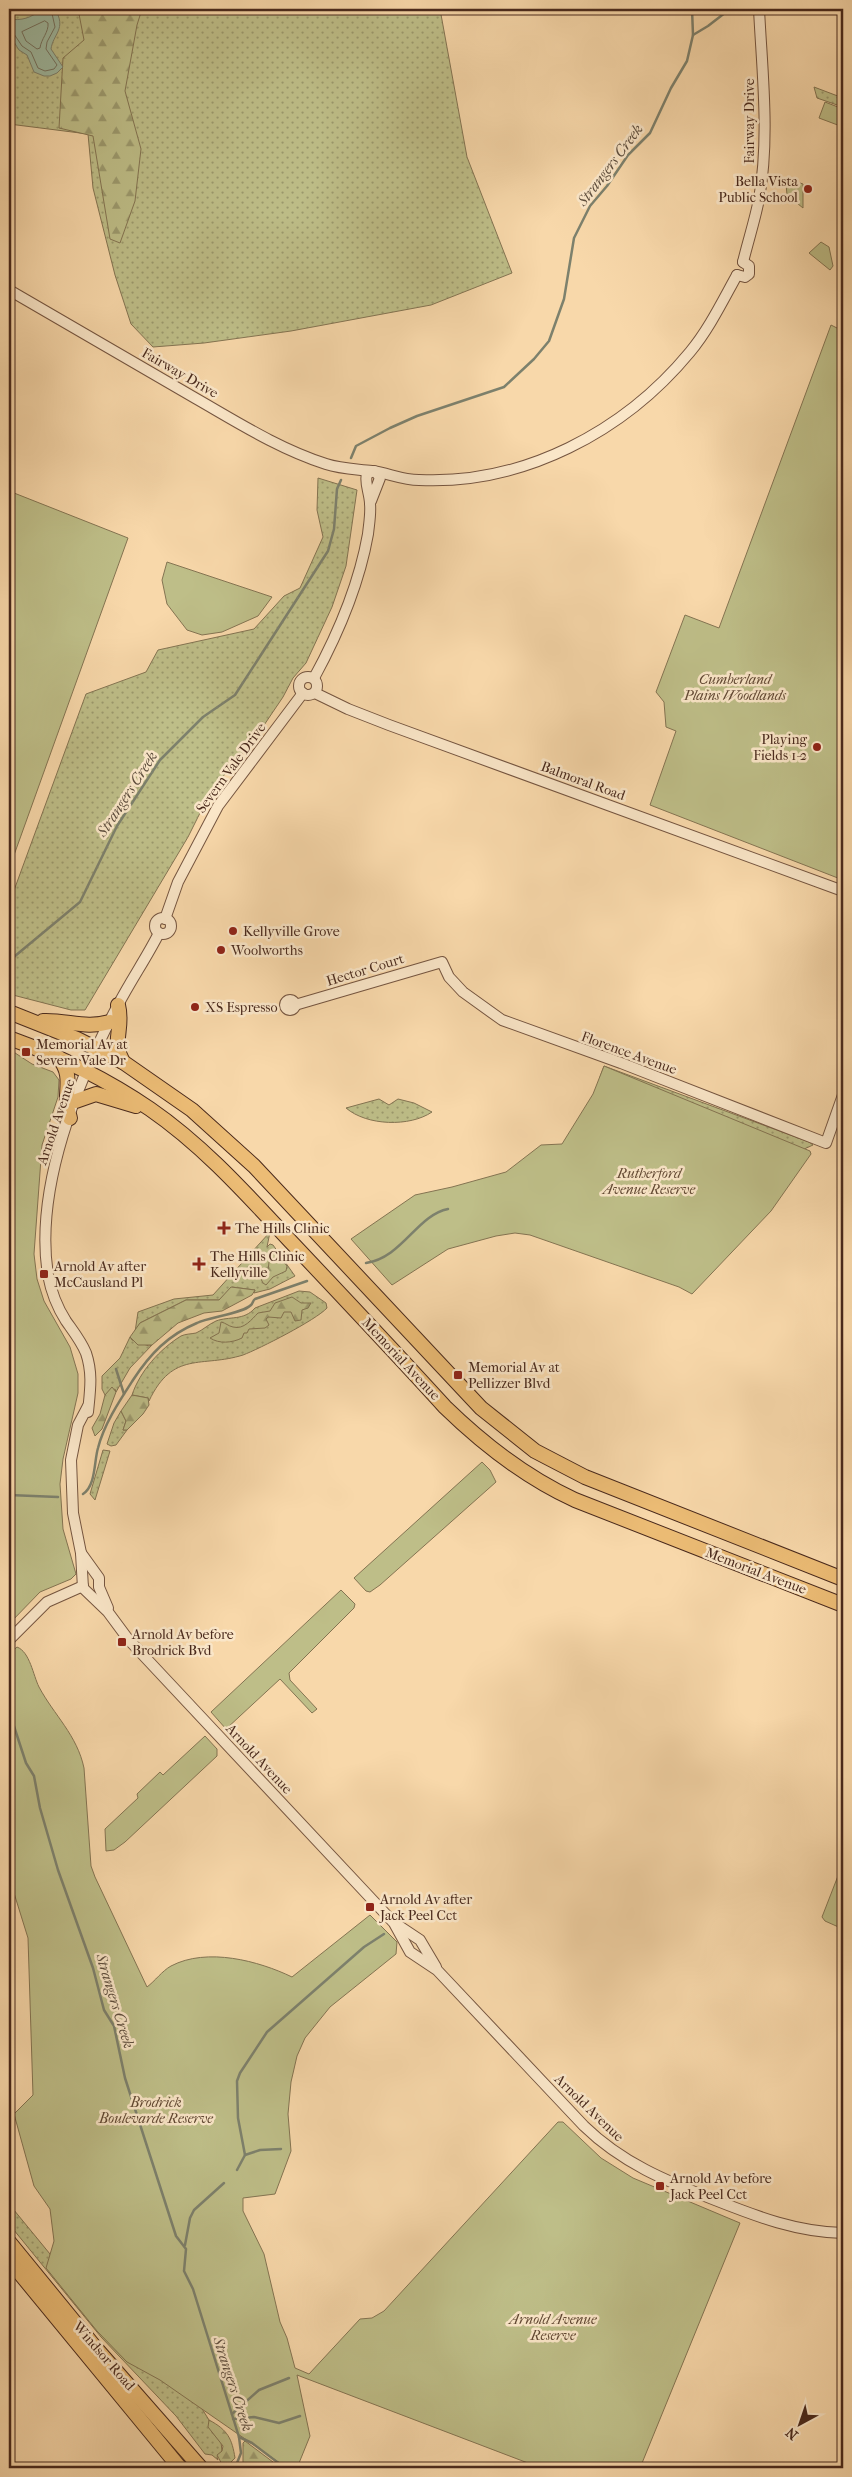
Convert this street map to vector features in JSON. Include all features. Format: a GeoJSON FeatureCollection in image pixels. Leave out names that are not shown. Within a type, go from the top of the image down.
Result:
{"type":"FeatureCollection","features":[{"type":"Feature","properties":{"kind":"main road"},"geometry":{"type":"LineString","coordinates":[[118,1005],[122,1019],[117,1047],[123,1062]]}},
{"type":"Feature","properties":{"kind":"main road","name":"Memorial Avenue"},"geometry":{"type":"LineString","coordinates":[[9,1012],[123,1062],[192,1110],[226,1139],[461,1388],[512,1435],[546,1458],[585,1477],[843,1579]]}},
{"type":"Feature","properties":{"kind":"main road"},"geometry":{"type":"LineString","coordinates":[[35,1022],[55,1021],[89,1026],[110,1022]]}},
{"type":"Feature","properties":{"kind":"main road","name":"Memorial Avenue"},"geometry":{"type":"LineString","coordinates":[[9,1038],[60,1058],[88,1072],[149,1108],[177,1129],[225,1172],[445,1407],[502,1458],[542,1484],[575,1500],[843,1605]]}},
{"type":"Feature","properties":{"kind":"main road"},"geometry":{"type":"LineString","coordinates":[[60,1058],[68,1072],[65,1106],[70,1118]]}},
{"type":"Feature","properties":{"kind":"main road"},"geometry":{"type":"LineString","coordinates":[[76,1101],[96,1094],[149,1108]]}},
{"type":"Feature","properties":{"kind":"main road","name":"Windsor Road"},"geometry":{"type":"LineString","coordinates":[[9,2242],[94,2346],[201,2468]]}},
{"type":"Feature","properties":{"kind":"main road","name":"Windsor Road"},"geometry":{"type":"LineString","coordinates":[[9,2260],[180,2468]]}},
{"type":"Feature","properties":{"kind":"street","name":"Fairway Drive"},"geometry":{"type":"LineString","coordinates":[[9,290],[267,439],[299,454],[344,469],[373,482],[403,479],[448,480],[508,470],[568,449],[606,428],[629,412],[661,384],[690,351],[711,322],[737,276],[742,278],[749,274],[749,266],[743,262],[759,199],[763,160],[763,72],[759,9]]}},
{"type":"Feature","properties":{"kind":"street","name":"Fairway Drive"},"geometry":{"type":"LineString","coordinates":[[344,469],[375,471],[403,479]]}},
{"type":"Feature","properties":{"kind":"street"},"geometry":{"type":"LineString","coordinates":[[314,678],[302,679],[299,687],[303,693],[308,695],[315,692],[318,687],[314,678],[342,620],[358,576],[368,534],[373,482],[367,474],[375,471]]}},
{"type":"Feature","properties":{"kind":"street","name":"Balmoral Road"},"geometry":{"type":"LineString","coordinates":[[315,692],[348,709],[389,725],[843,891]]}},
{"type":"Feature","properties":{"kind":"street","name":"Severn Vale Drive"},"geometry":{"type":"LineString","coordinates":[[118,1005],[159,933],[156,924],[160,919],[165,919],[178,882],[218,806],[303,693]]}},
{"type":"Feature","properties":{"kind":"street","name":"Hector Court"},"geometry":{"type":"LineString","coordinates":[[294,1005],[442,962]]}},
{"type":"Feature","properties":{"kind":"street","name":"Florence Avenue"},"geometry":{"type":"LineString","coordinates":[[442,962],[450,977],[463,992],[502,1020],[622,1063],[826,1143],[843,1095]]}},
{"type":"Feature","properties":{"kind":"street"},"geometry":{"type":"LineString","coordinates":[[98,1050],[118,1005]]}},
{"type":"Feature","properties":{"kind":"street","name":"Arnold Avenue"},"geometry":{"type":"LineString","coordinates":[[98,1050],[76,1101],[52,1178],[46,1228],[47,1259],[55,1299],[81,1342],[88,1359],[91,1382],[88,1406],[75,1435],[71,1460],[73,1513],[81,1553],[84,1586],[108,1612],[128,1640],[394,1923],[420,1942],[437,1970]]}},
{"type":"Feature","properties":{"kind":"street","name":"Arnold Avenue"},"geometry":{"type":"LineString","coordinates":[[81,1553],[94,1574]]}},
{"type":"Feature","properties":{"kind":"street"},"geometry":{"type":"LineString","coordinates":[[11,1637],[47,1602],[84,1586],[95,1591],[99,1587],[99,1578],[94,1574],[87,1574],[84,1586]]}},
{"type":"Feature","properties":{"kind":"street","name":"Arnold Avenue"},"geometry":{"type":"LineString","coordinates":[[99,1587],[108,1607],[108,1612]]}},
{"type":"Feature","properties":{"kind":"street","name":"Arnold Avenue"},"geometry":{"type":"LineString","coordinates":[[394,1923],[411,1951],[437,1970],[584,2126],[606,2146],[630,2163],[659,2178],[773,2222],[816,2232],[843,2233]]}},
{"type":"Feature","properties":{"kind":"street"},"geometry":{"type":"LineString","coordinates":[[411,1951],[420,1952],[420,1942]]}},
{"type":"Feature","properties":{"kind":"green space"},"geometry":{"type":"Polygon","coordinates":[[[9,9],[440,9],[467,157],[512,273],[431,305],[291,331],[204,343],[153,347],[131,324],[115,275],[93,188],[88,134],[9,124],[9,9]]]}},
{"type":"Feature","properties":{"kind":"green space"},"geometry":{"type":"Polygon","coordinates":[[[74,9],[142,9],[137,25],[125,91],[141,149],[135,201],[120,243],[110,239],[93,136],[59,128],[63,58],[84,40],[79,14],[74,9]]]}},
{"type":"Feature","properties":{"kind":"green space"},"geometry":{"type":"Polygon","coordinates":[[[814,87],[843,98],[843,107],[817,98],[814,87]]]}},
{"type":"Feature","properties":{"kind":"green space"},"geometry":{"type":"Polygon","coordinates":[[[825,102],[843,109],[843,127],[819,118],[825,102]]]}},
{"type":"Feature","properties":{"kind":"green space"},"geometry":{"type":"Polygon","coordinates":[[[794,181],[803,184],[803,208],[787,195],[786,184],[794,181]]]}},
{"type":"Feature","properties":{"kind":"green space"},"geometry":{"type":"Polygon","coordinates":[[[821,242],[829,247],[833,266],[830,270],[809,253],[821,242]]]}},
{"type":"Feature","properties":{"kind":"green space","name":"Cumberland Plains Woodlands"},"geometry":{"type":"Polygon","coordinates":[[[831,325],[843,331],[843,880],[650,805],[676,731],[666,727],[664,702],[656,692],[685,615],[719,628],[831,325]]]}},
{"type":"Feature","properties":{"kind":"green space"},"geometry":{"type":"Polygon","coordinates":[[[318,478],[357,490],[346,566],[332,607],[306,663],[293,678],[283,697],[258,734],[211,791],[188,837],[85,1010],[71,1010],[9,994],[9,904],[86,694],[146,672],[158,650],[254,629],[284,596],[300,588],[323,537],[317,510],[318,478]]]}},
{"type":"Feature","properties":{"kind":"green space"},"geometry":{"type":"Polygon","coordinates":[[[9,491],[128,538],[9,869],[9,491]]]}},
{"type":"Feature","properties":{"kind":"green space"},"geometry":{"type":"Polygon","coordinates":[[[167,562],[272,597],[258,616],[222,632],[202,635],[187,630],[167,604],[162,580],[167,562]]]}},
{"type":"Feature","properties":{"kind":"green space"},"geometry":{"type":"Polygon","coordinates":[[[9,1049],[32,1064],[53,1072],[59,1080],[58,1097],[42,1145],[34,1254],[37,1279],[44,1301],[70,1347],[78,1374],[78,1393],[63,1459],[60,1484],[63,1529],[76,1574],[71,1579],[40,1592],[9,1624],[9,1049]]]}},
{"type":"Feature","properties":{"kind":"green space"},"geometry":{"type":"Polygon","coordinates":[[[604,1066],[813,1145],[802,1150],[600,1077],[604,1066]]]}},
{"type":"Feature","properties":{"kind":"green space","name":"Rutherford Avenue Reserve"},"geometry":{"type":"Polygon","coordinates":[[[604,1066],[810,1151],[811,1154],[771,1211],[692,1294],[679,1287],[530,1235],[515,1233],[448,1249],[392,1285],[351,1239],[415,1195],[506,1172],[541,1145],[562,1144],[593,1094],[604,1066]]]}},
{"type":"Feature","properties":{"kind":"green space"},"geometry":{"type":"Polygon","coordinates":[[[379,1099],[389,1105],[398,1099],[414,1103],[432,1112],[412,1120],[389,1122],[365,1118],[346,1108],[379,1099]]]}},
{"type":"Feature","properties":{"kind":"green space"},"geometry":{"type":"Polygon","coordinates":[[[270,1232],[267,1247],[270,1244],[273,1245],[295,1276],[270,1289],[254,1293],[255,1290],[232,1287],[219,1300],[186,1300],[140,1323],[135,1332],[138,1312],[174,1299],[213,1295],[270,1232]]]}},
{"type":"Feature","properties":{"kind":"green space"},"geometry":{"type":"Polygon","coordinates":[[[278,1255],[287,1266],[286,1271],[273,1277],[266,1285],[260,1277],[268,1271],[269,1262],[278,1255]]]}},
{"type":"Feature","properties":{"kind":"green space"},"geometry":{"type":"Polygon","coordinates":[[[231,1287],[255,1290],[252,1295],[222,1311],[204,1313],[178,1323],[152,1345],[138,1345],[130,1337],[140,1323],[186,1300],[219,1300],[231,1287]]]}},
{"type":"Feature","properties":{"kind":"green space"},"geometry":{"type":"Polygon","coordinates":[[[299,1291],[310,1292],[326,1303],[327,1308],[300,1327],[243,1355],[178,1367],[158,1385],[149,1401],[148,1398],[132,1395],[145,1369],[158,1354],[181,1336],[196,1333],[216,1321],[241,1317],[255,1308],[299,1291]]]}},
{"type":"Feature","properties":{"kind":"green space"},"geometry":{"type":"Polygon","coordinates":[[[292,1297],[301,1303],[311,1303],[308,1308],[302,1310],[301,1320],[295,1321],[291,1312],[284,1312],[281,1318],[268,1317],[266,1319],[269,1325],[265,1328],[249,1329],[238,1340],[221,1342],[210,1338],[219,1333],[221,1322],[237,1328],[241,1327],[258,1313],[270,1311],[275,1303],[292,1297]]]}},
{"type":"Feature","properties":{"kind":"green space"},"geometry":{"type":"Polygon","coordinates":[[[130,1337],[132,1340],[149,1346],[152,1345],[130,1368],[116,1392],[115,1389],[105,1395],[102,1389],[102,1376],[120,1358],[130,1337]]]}},
{"type":"Feature","properties":{"kind":"green space"},"geometry":{"type":"Polygon","coordinates":[[[112,1387],[116,1392],[102,1429],[95,1436],[92,1428],[100,1414],[105,1395],[112,1387]]]}},
{"type":"Feature","properties":{"kind":"green space"},"geometry":{"type":"Polygon","coordinates":[[[132,1395],[148,1398],[149,1405],[127,1430],[123,1430],[126,1421],[121,1411],[132,1395]]]}},
{"type":"Feature","properties":{"kind":"green space"},"geometry":{"type":"Polygon","coordinates":[[[121,1411],[126,1421],[123,1430],[127,1430],[116,1445],[111,1446],[107,1444],[114,1423],[121,1411]]]}},
{"type":"Feature","properties":{"kind":"green space"},"geometry":{"type":"Polygon","coordinates":[[[103,1450],[110,1451],[95,1500],[90,1494],[103,1450]]]}},
{"type":"Feature","properties":{"kind":"green space"},"geometry":{"type":"Polygon","coordinates":[[[482,1462],[490,1470],[496,1482],[380,1585],[370,1592],[366,1591],[354,1578],[482,1462]]]}},
{"type":"Feature","properties":{"kind":"green space"},"geometry":{"type":"Polygon","coordinates":[[[341,1590],[355,1604],[354,1608],[289,1673],[290,1680],[317,1709],[312,1713],[280,1679],[226,1729],[211,1712],[341,1590]]]}},
{"type":"Feature","properties":{"kind":"green space","name":"Brodrick Boulevarde Reserve"},"geometry":{"type":"Polygon","coordinates":[[[17,1647],[28,1659],[39,1687],[71,1735],[81,1756],[84,1768],[91,1866],[147,1987],[171,1966],[185,1960],[200,1957],[233,1958],[249,1961],[292,1977],[370,1915],[397,1942],[396,1954],[330,2007],[305,2038],[297,2056],[291,2082],[288,2114],[291,2151],[275,2194],[243,2198],[243,2211],[264,2254],[280,2322],[287,2338],[295,2368],[309,2374],[360,2319],[372,2318],[384,2311],[558,2122],[563,2122],[601,2158],[633,2178],[740,2223],[640,2468],[541,2468],[297,2375],[310,2436],[297,2468],[287,2468],[160,2380],[127,2362],[97,2331],[46,2268],[54,2241],[50,2209],[34,2186],[14,2114],[33,2095],[28,1938],[9,1877],[9,1654],[17,1647]]]}},
{"type":"Feature","properties":{"kind":"green space"},"geometry":{"type":"Polygon","coordinates":[[[205,1736],[217,1749],[217,1756],[125,1842],[114,1850],[106,1851],[105,1829],[138,1798],[137,1794],[160,1772],[163,1775],[205,1736]]]}},
{"type":"Feature","properties":{"kind":"green space"},"geometry":{"type":"Polygon","coordinates":[[[843,1863],[843,1929],[825,1921],[822,1917],[843,1863]]]}},
{"type":"Feature","properties":{"kind":"green space"},"geometry":{"type":"Polygon","coordinates":[[[9,2204],[50,2254],[54,2267],[132,2361],[199,2404],[209,2420],[212,2432],[221,2442],[222,2451],[217,2457],[218,2460],[212,2455],[205,2454],[176,2416],[101,2337],[9,2224],[9,2204]]]}},
{"type":"Feature","properties":{"kind":"green space"},"geometry":{"type":"Polygon","coordinates":[[[209,2420],[221,2427],[230,2440],[235,2458],[230,2463],[229,2468],[224,2468],[217,2455],[222,2451],[223,2446],[208,2427],[209,2420]]]}},
{"type":"Feature","properties":{"kind":"green space"},"geometry":{"type":"Polygon","coordinates":[[[245,2441],[281,2468],[243,2468],[243,2443],[245,2441]]]}},
{"type":"Feature","properties":{"kind":"water"},"geometry":{"type":"Polygon","coordinates":[[[41,9],[55,9],[60,22],[51,49],[63,67],[57,73],[50,76],[34,72],[27,55],[19,50],[9,34],[9,19],[18,20],[26,18],[34,15],[41,9]]]}},
{"type":"Feature","properties":{"kind":"waterway","name":"Strangers Creek"},"geometry":{"type":"LineString","coordinates":[[351,458],[356,446],[390,428],[417,416],[504,387],[534,359],[549,341],[564,299],[574,238],[590,206],[607,186],[628,155],[650,133],[671,88],[687,61],[693,35],[692,9]]}},
{"type":"Feature","properties":{"kind":"waterway"},"geometry":{"type":"LineString","coordinates":[[693,35],[730,9]]}},
{"type":"Feature","properties":{"kind":"waterway","name":"Strangers Creek"},"geometry":{"type":"LineString","coordinates":[[9,961],[80,902],[117,826],[160,760],[203,717],[235,695],[328,551],[334,529],[337,489],[341,480]]}},
{"type":"Feature","properties":{"kind":"waterway"},"geometry":{"type":"LineString","coordinates":[[366,1263],[390,1253],[427,1219],[448,1209]]}},
{"type":"Feature","properties":{"kind":"waterway"},"geometry":{"type":"LineString","coordinates":[[83,1494],[90,1485],[98,1448],[108,1421],[139,1371],[160,1346],[177,1333],[197,1323],[240,1311],[251,1305],[255,1299],[307,1281]]}},
{"type":"Feature","properties":{"kind":"waterway"},"geometry":{"type":"LineString","coordinates":[[116,1369],[124,1394]]}},
{"type":"Feature","properties":{"kind":"waterway"},"geometry":{"type":"LineString","coordinates":[[9,1495],[58,1497]]}},
{"type":"Feature","properties":{"kind":"waterway","name":"Strangers Creek"},"geometry":{"type":"LineString","coordinates":[[9,1711],[26,1763],[34,1776],[40,1808],[58,1870],[93,1968],[104,2010],[114,2026],[125,2078],[176,2236],[186,2249],[184,2271],[193,2289],[239,2437],[241,2453],[235,2468]]}},
{"type":"Feature","properties":{"kind":"waterway"},"geometry":{"type":"LineString","coordinates":[[237,2170],[245,2155],[238,2118],[237,2081],[240,2073],[267,2032],[364,1947],[384,1934]]}},
{"type":"Feature","properties":{"kind":"waterway"},"geometry":{"type":"LineString","coordinates":[[245,2155],[260,2150],[281,2149]]}},
{"type":"Feature","properties":{"kind":"waterway"},"geometry":{"type":"LineString","coordinates":[[185,2245],[190,2218],[194,2210],[224,2183]]}},
{"type":"Feature","properties":{"kind":"waterway"},"geometry":{"type":"LineString","coordinates":[[232,2414],[259,2390],[289,2378]]}},
{"type":"Feature","properties":{"kind":"waterway"},"geometry":{"type":"LineString","coordinates":[[233,2419],[254,2417],[279,2423],[300,2416]]}},
{"type":"Feature","properties":{"kind":"waterway"},"geometry":{"type":"LineString","coordinates":[[239,2437],[252,2443],[285,2468]]}},
{"type":"Feature","properties":{"kind":"place","name":"Bella Vista Public School"},"geometry":{"type":"Point","coordinates":[808,189]}},
{"type":"Feature","properties":{"kind":"place","name":"Playing Fields 1-2"},"geometry":{"type":"Point","coordinates":[817,747]}},
{"type":"Feature","properties":{"kind":"place","name":"Kellyville Grove"},"geometry":{"type":"Point","coordinates":[233,931]}},
{"type":"Feature","properties":{"kind":"place","name":"Woolworths"},"geometry":{"type":"Point","coordinates":[221,950]}},
{"type":"Feature","properties":{"kind":"place","name":"XS Espresso"},"geometry":{"type":"Point","coordinates":[195,1007]}},
{"type":"Feature","properties":{"kind":"place","name":"Memorial Av at Severn Vale Dr"},"geometry":{"type":"Point","coordinates":[26,1052]}},
{"type":"Feature","properties":{"kind":"place","name":"The Hills Clinic"},"geometry":{"type":"Point","coordinates":[224,1228]}},
{"type":"Feature","properties":{"kind":"place","name":"The Hills Clinic Kellyville"},"geometry":{"type":"Point","coordinates":[199,1264]}},
{"type":"Feature","properties":{"kind":"place","name":"Arnold Av after McCausland Pl"},"geometry":{"type":"Point","coordinates":[44,1274]}},
{"type":"Feature","properties":{"kind":"place","name":"Memorial Av at Pellizzer Blvd"},"geometry":{"type":"Point","coordinates":[458,1375]}},
{"type":"Feature","properties":{"kind":"place","name":"Arnold Av before Brodrick Bvd"},"geometry":{"type":"Point","coordinates":[122,1642]}},
{"type":"Feature","properties":{"kind":"place","name":"Arnold Av after Jack Peel Cct"},"geometry":{"type":"Point","coordinates":[370,1907]}},
{"type":"Feature","properties":{"kind":"place","name":"Arnold Av before Jack Peel Cct"},"geometry":{"type":"Point","coordinates":[660,2186]}},
{"type":"Feature","properties":{"kind":"park label","name":"Arnold Avenue Reserve"},"geometry":{"type":"Point","coordinates":[553,2328]}}]}
